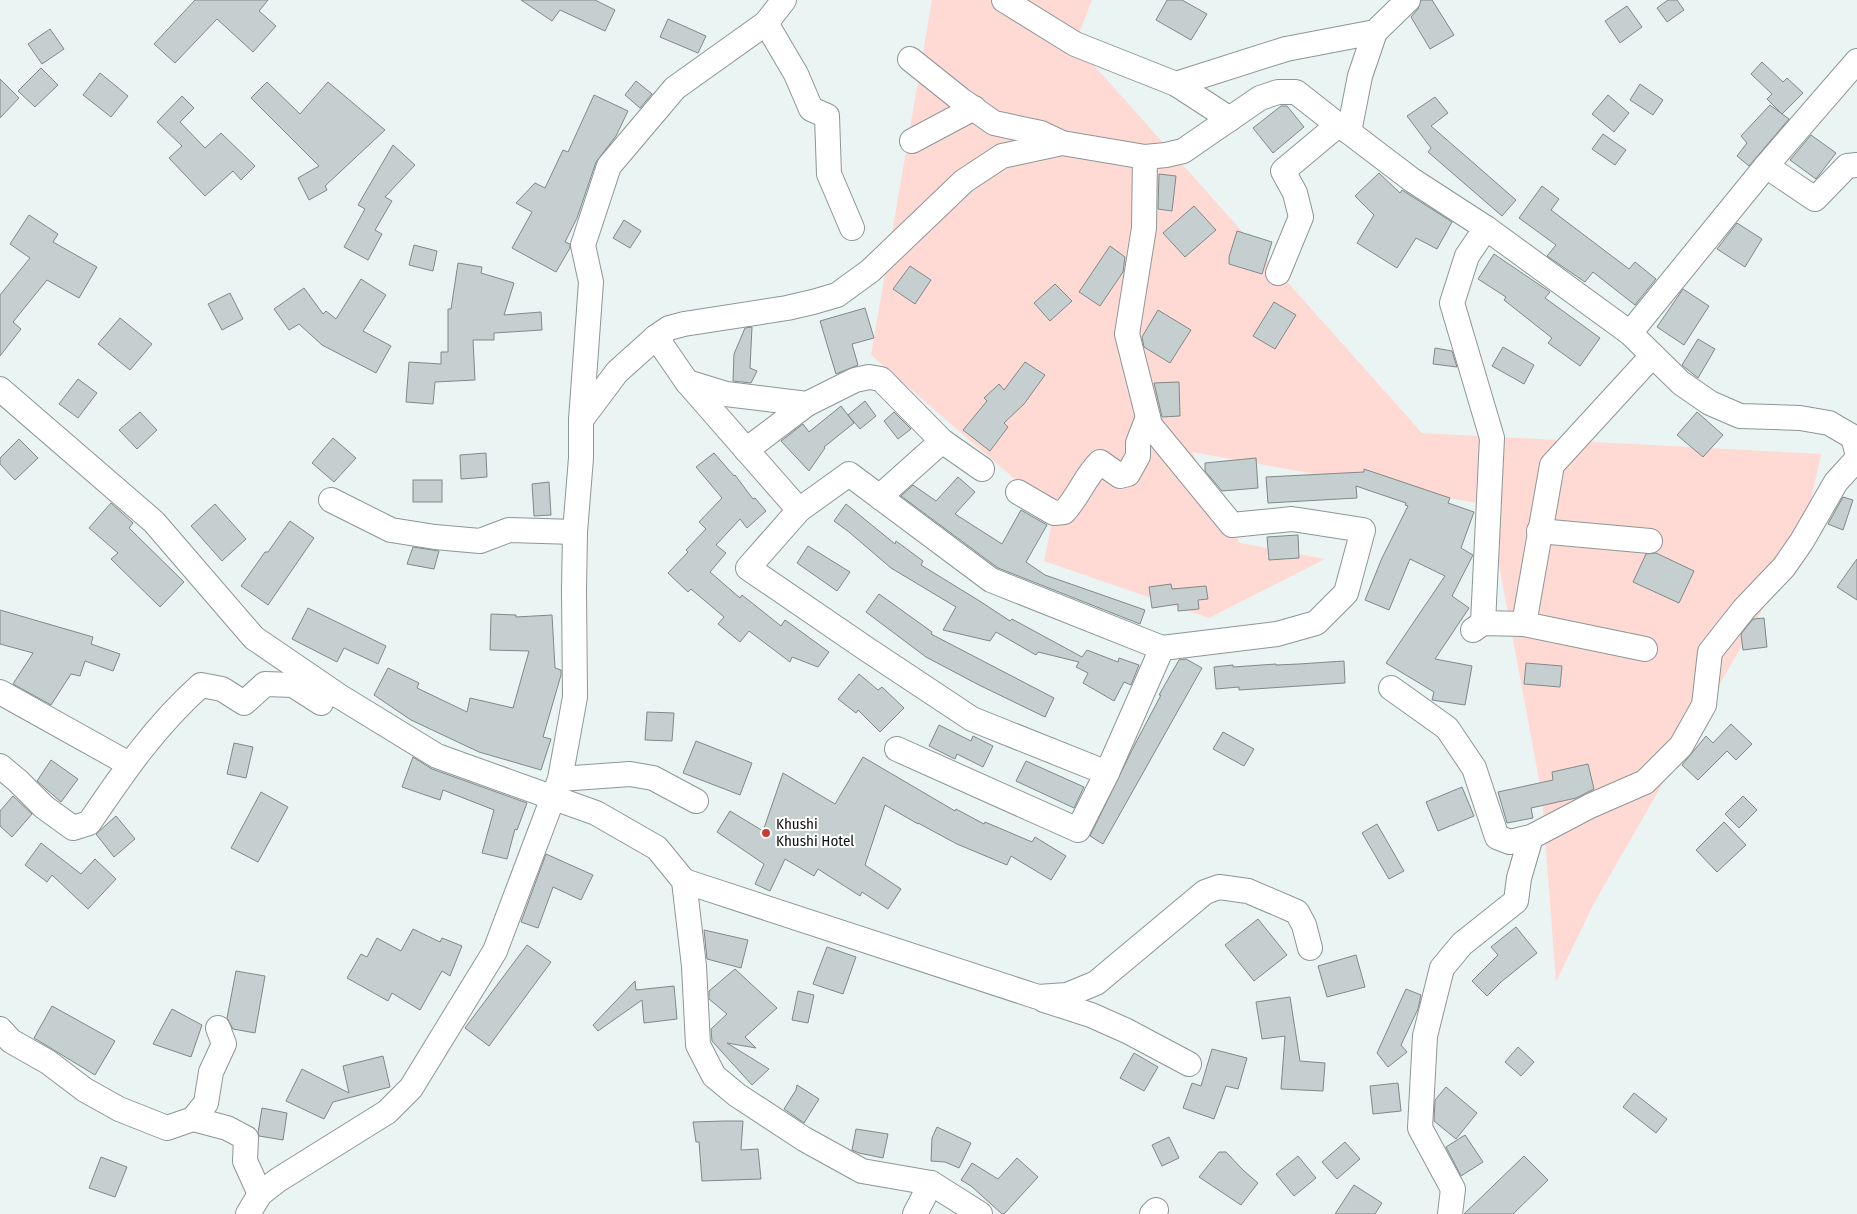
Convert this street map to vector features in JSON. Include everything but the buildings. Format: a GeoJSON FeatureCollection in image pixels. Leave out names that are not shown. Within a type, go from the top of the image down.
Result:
{"type":"FeatureCollection","features":[{"type":"Feature","properties":{"kind":"street"},"geometry":{"type":"LineString","coordinates":[[248,1214],[260,1194],[278,1180],[387,1112],[411,1088],[495,951],[556,788],[575,697],[575,532],[591,282],[584,245],[610,166],[676,88],[766,23],[784,0]]}},
{"type":"Feature","properties":{"kind":"street"},"geometry":{"type":"LineString","coordinates":[[1004,0],[1074,44],[1176,84],[1230,120]]}},
{"type":"Feature","properties":{"kind":"street"},"geometry":{"type":"LineString","coordinates":[[1278,273],[1300,217],[1295,193],[1282,171],[1343,128],[1375,32],[1408,0]]}},
{"type":"Feature","properties":{"kind":"street"},"geometry":{"type":"LineString","coordinates":[[766,23],[796,74],[811,109],[827,116],[829,174],[852,228]]}},
{"type":"Feature","properties":{"kind":"street"},"geometry":{"type":"LineString","coordinates":[[1176,84],[1286,49],[1375,32]]}},
{"type":"Feature","properties":{"kind":"street"},"geometry":{"type":"LineString","coordinates":[[910,60],[994,123],[1041,133],[1062,143],[1145,157],[1166,156],[1184,151],[1260,98],[1278,92],[1296,92],[1412,180],[1486,228],[1630,333],[1681,383],[1710,403],[1740,416],[1800,418],[1829,423],[1853,437],[1857,452]]}},
{"type":"Feature","properties":{"kind":"street"},"geometry":{"type":"LineString","coordinates":[[1630,333],[1766,166],[1857,61]]}},
{"type":"Feature","properties":{"kind":"street"},"geometry":{"type":"LineString","coordinates":[[912,141],[974,108]]}},
{"type":"Feature","properties":{"kind":"street"},"geometry":{"type":"LineString","coordinates":[[581,420],[617,372],[656,337],[669,328],[796,306],[837,295],[870,271],[964,181],[1002,156],[1062,143]]}},
{"type":"Feature","properties":{"kind":"street"},"geometry":{"type":"LineString","coordinates":[[1107,773],[972,719],[748,568],[798,510],[849,474],[991,580],[1162,648],[1277,634],[1316,623],[1346,593],[1363,530],[1292,520],[1232,526],[1150,425],[1127,334],[1144,228],[1145,157]]}},
{"type":"Feature","properties":{"kind":"street"},"geometry":{"type":"LineString","coordinates":[[1766,166],[1815,199],[1848,166],[1857,164]]}},
{"type":"Feature","properties":{"kind":"street"},"geometry":{"type":"LineString","coordinates":[[1486,228],[1467,256],[1452,303],[1492,438],[1478,626],[1524,624],[1645,649]]}},
{"type":"Feature","properties":{"kind":"street"},"geometry":{"type":"LineString","coordinates":[[656,337],[687,382],[798,510]]}},
{"type":"Feature","properties":{"kind":"street"},"geometry":{"type":"LineString","coordinates":[[1524,624],[1552,464],[1652,356]]}},
{"type":"Feature","properties":{"kind":"street"},"geometry":{"type":"LineString","coordinates":[[746,450],[807,404],[855,380],[869,377],[881,379],[942,441],[982,469]]}},
{"type":"Feature","properties":{"kind":"street"},"geometry":{"type":"LineString","coordinates":[[687,382],[726,394],[807,404]]}},
{"type":"Feature","properties":{"kind":"street"},"geometry":{"type":"LineString","coordinates":[[0,389],[154,522],[254,638],[339,696],[438,756],[556,788],[658,848],[684,881],[694,966],[698,1044],[714,1076],[737,1095],[804,1139],[862,1171],[931,1183],[980,1214]]}},
{"type":"Feature","properties":{"kind":"street"},"geometry":{"type":"LineString","coordinates":[[1018,492],[1054,513],[1064,512],[1072,503],[1089,473],[1100,462],[1120,476],[1128,474],[1138,456],[1138,443],[1148,417]]}},
{"type":"Feature","properties":{"kind":"street"},"geometry":{"type":"LineString","coordinates":[[882,498],[886,491],[942,441]]}},
{"type":"Feature","properties":{"kind":"street"},"geometry":{"type":"LineString","coordinates":[[1391,688],[1447,728],[1474,768],[1497,837],[1510,842],[1531,837],[1590,806],[1645,782],[1681,746],[1704,705],[1710,652],[1744,609],[1784,567],[1802,541],[1836,482],[1857,459]]}},
{"type":"Feature","properties":{"kind":"street"},"geometry":{"type":"LineString","coordinates":[[331,500],[391,530],[435,537],[480,541],[509,530],[575,532]]}},
{"type":"Feature","properties":{"kind":"street"},"geometry":{"type":"LineString","coordinates":[[1539,531],[1650,541]]}},
{"type":"Feature","properties":{"kind":"street"},"geometry":{"type":"LineString","coordinates":[[897,749],[1078,830],[1107,773],[1162,648]]}},
{"type":"Feature","properties":{"kind":"street"},"geometry":{"type":"LineString","coordinates":[[0,766],[44,807],[73,828],[89,823],[129,764],[167,717],[201,685],[222,689],[244,703],[265,684],[293,685],[377,738],[386,739],[400,734]]}},
{"type":"Feature","properties":{"kind":"street"},"geometry":{"type":"LineString","coordinates":[[0,692],[129,764]]}},
{"type":"Feature","properties":{"kind":"street"},"geometry":{"type":"LineString","coordinates":[[556,788],[630,774],[652,778],[696,801]]}},
{"type":"Feature","properties":{"kind":"street"},"geometry":{"type":"LineString","coordinates":[[1450,1214],[1453,1189],[1420,1128],[1424,1036],[1442,968],[1462,944],[1516,901],[1519,878],[1531,837]]}},
{"type":"Feature","properties":{"kind":"street"},"geometry":{"type":"LineString","coordinates":[[684,881],[1091,1015],[1127,1031],[1189,1064]]}},
{"type":"Feature","properties":{"kind":"street"},"geometry":{"type":"LineString","coordinates":[[1038,998],[1067,995],[1096,983],[1205,892],[1219,887],[1248,892],[1297,912],[1304,925],[1310,948]]}},
{"type":"Feature","properties":{"kind":"street"},"geometry":{"type":"LineString","coordinates":[[0,1028],[12,1041],[48,1062],[84,1090],[119,1110],[168,1128],[193,1120],[227,1128],[246,1138],[245,1161],[260,1194]]}},
{"type":"Feature","properties":{"kind":"street"},"geometry":{"type":"LineString","coordinates":[[193,1120],[206,1103],[212,1072],[224,1044],[218,1028]]}},
{"type":"Feature","properties":{"kind":"street"},"geometry":{"type":"LineString","coordinates":[[915,1214],[931,1183]]}},
{"type":"Feature","properties":{"kind":"shaded area"},"geometry":{"type":"Polygon","coordinates":[[[932,0],[1092,0],[1075,44],[1422,433],[1821,454],[1802,541],[1593,905],[1556,982],[1542,796],[1488,505],[1192,452],[1240,543],[1325,559],[1209,618],[1044,561],[1054,513],[871,355],[932,0]]]}},
{"type":"Feature","properties":{"kind":"place","name":"Khushi Khushi Hotel"},"geometry":{"type":"Point","coordinates":[766,833]}}]}
